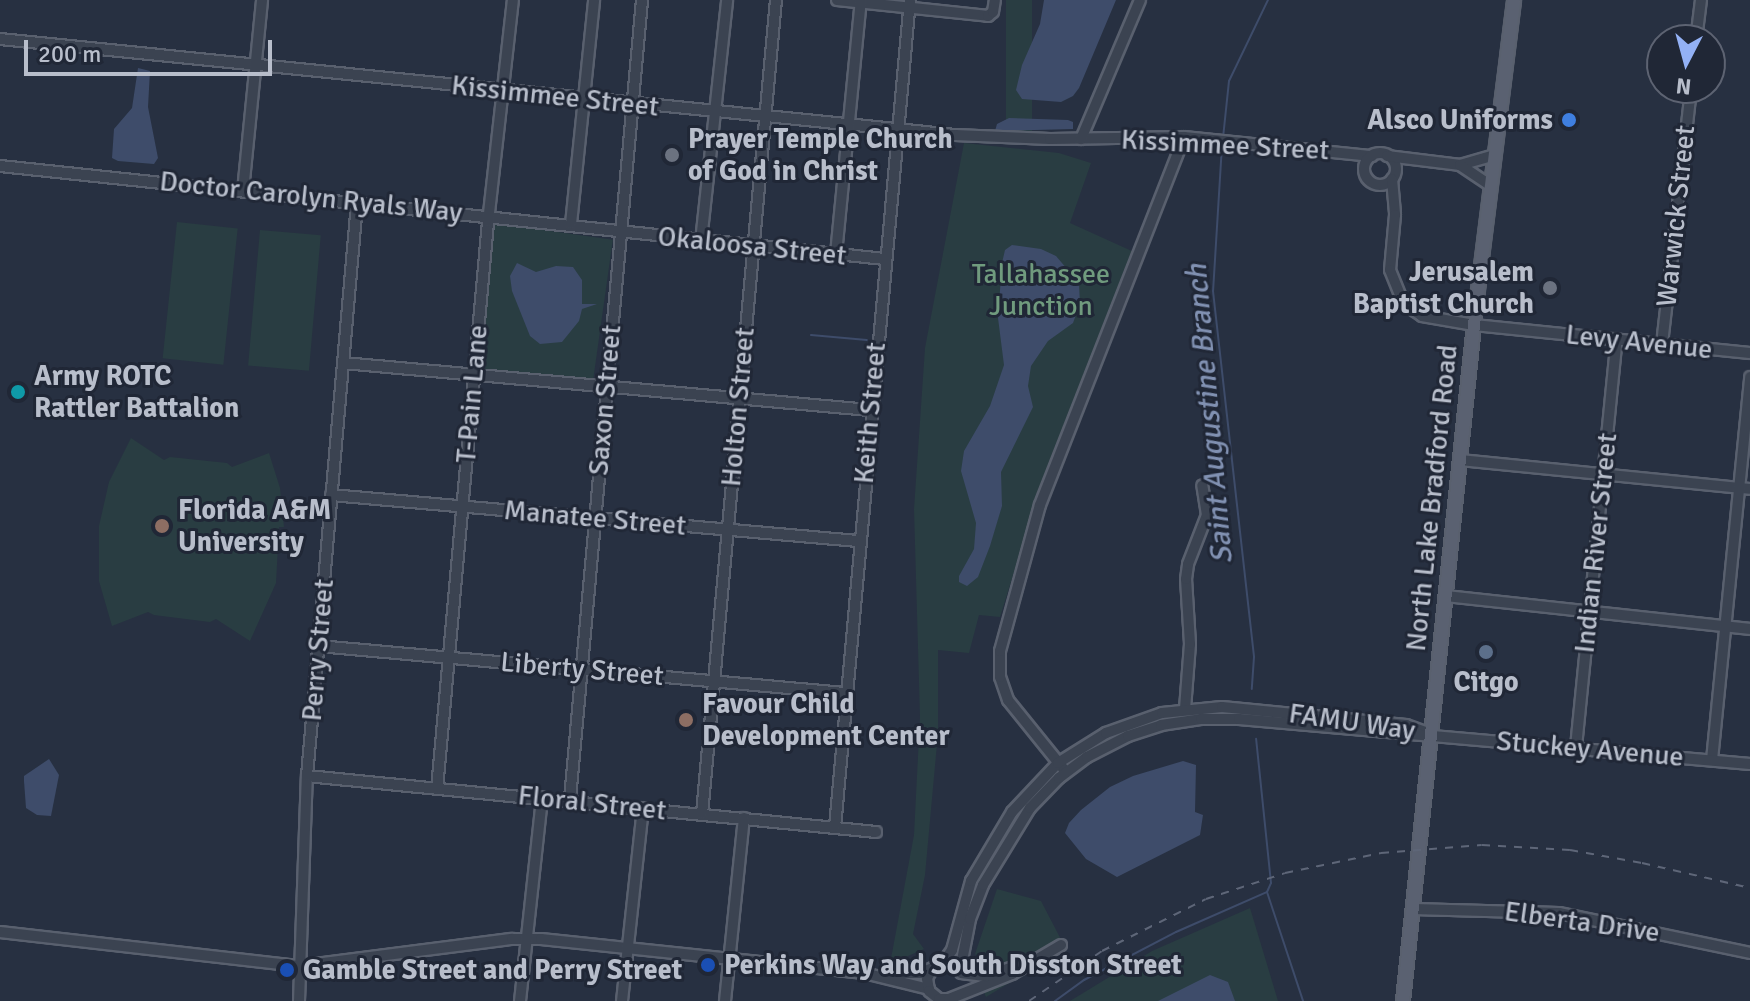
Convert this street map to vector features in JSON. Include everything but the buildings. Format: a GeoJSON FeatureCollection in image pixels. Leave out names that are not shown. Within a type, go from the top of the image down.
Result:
{"type":"FeatureCollection","features":[{"type":"Feature","properties":{"kind":"main road","name":"North Lake Bradford Road"},"geometry":{"type":"LineString","coordinates":[[1403,1001],[1474,325],[1514,0]]}},
{"type":"Feature","properties":{"kind":"street"},"geometry":{"type":"LineString","coordinates":[[243,191],[262,0]]}},
{"type":"Feature","properties":{"kind":"street","name":"T-Pain Lane"},"geometry":{"type":"LineString","coordinates":[[437,789],[489,215],[513,0]]}},
{"type":"Feature","properties":{"kind":"street"},"geometry":{"type":"LineString","coordinates":[[571,224],[594,0]]}},
{"type":"Feature","properties":{"kind":"street","name":"Saxon Street"},"geometry":{"type":"LineString","coordinates":[[570,799],[642,0]]}},
{"type":"Feature","properties":{"kind":"street"},"geometry":{"type":"LineString","coordinates":[[701,241],[727,0]]}},
{"type":"Feature","properties":{"kind":"street","name":"Holton Street"},"geometry":{"type":"LineString","coordinates":[[702,814],[776,0]]}},
{"type":"Feature","properties":{"kind":"street"},"geometry":{"type":"LineString","coordinates":[[837,0],[910,4],[988,16],[993,13],[995,0]]}},
{"type":"Feature","properties":{"kind":"street"},"geometry":{"type":"LineString","coordinates":[[1081,139],[1086,119],[1140,0]]}},
{"type":"Feature","properties":{"kind":"street"},"geometry":{"type":"LineString","coordinates":[[1698,24],[1701,0]]}},
{"type":"Feature","properties":{"kind":"street"},"geometry":{"type":"LineString","coordinates":[[836,254],[861,1]]}},
{"type":"Feature","properties":{"kind":"street","name":"Keith Street"},"geometry":{"type":"LineString","coordinates":[[835,827],[858,541],[910,4]]}},
{"type":"Feature","properties":{"kind":"street","name":"Kissimmee Street"},"geometry":{"type":"LineString","coordinates":[[0,39],[897,130],[1005,138],[1210,138],[1372,156]]}},
{"type":"Feature","properties":{"kind":"street","name":"Warwick Street"},"geometry":{"type":"LineString","coordinates":[[1662,344],[1689,104]]}},
{"type":"Feature","properties":{"kind":"street"},"geometry":{"type":"LineString","coordinates":[[1062,768],[1006,695],[999,667],[1003,639],[1040,505],[1184,137]]}},
{"type":"Feature","properties":{"kind":"street","name":"Kissimmee Street"},"geometry":{"type":"LineString","coordinates":[[1350,153],[1364,170]]}},
{"type":"Feature","properties":{"kind":"street"},"geometry":{"type":"LineString","coordinates":[[1391,197],[1368,180],[1364,170],[1372,156],[1460,165],[1495,155]]}},
{"type":"Feature","properties":{"kind":"street"},"geometry":{"type":"LineString","coordinates":[[1387,156],[1395,164],[1394,177]]}},
{"type":"Feature","properties":{"kind":"street"},"geometry":{"type":"LineString","coordinates":[[1378,185],[1415,160]]}},
{"type":"Feature","properties":{"kind":"street"},"geometry":{"type":"LineString","coordinates":[[1460,165],[1491,186]]}},
{"type":"Feature","properties":{"kind":"street","name":"Doctor Carolyn Ryals Way"},"geometry":{"type":"LineString","coordinates":[[0,166],[489,215],[620,232]]}},
{"type":"Feature","properties":{"kind":"street","name":"Levy Avenue"},"geometry":{"type":"LineString","coordinates":[[1394,177],[1391,197],[1395,215],[1390,270],[1403,303],[1422,316],[1474,325],[1750,353]]}},
{"type":"Feature","properties":{"kind":"street","name":"Perry Street"},"geometry":{"type":"LineString","coordinates":[[299,1001],[307,776],[357,203]]}},
{"type":"Feature","properties":{"kind":"street","name":"Okaloosa Street"},"geometry":{"type":"LineString","coordinates":[[620,232],[885,259]]}},
{"type":"Feature","properties":{"kind":"street","name":"Indian River Street"},"geometry":{"type":"LineString","coordinates":[[1576,747],[1617,339]]}},
{"type":"Feature","properties":{"kind":"street"},"geometry":{"type":"LineString","coordinates":[[343,363],[870,410]]}},
{"type":"Feature","properties":{"kind":"street"},"geometry":{"type":"LineString","coordinates":[[1712,760],[1744,489],[1750,377]]}},
{"type":"Feature","properties":{"kind":"street"},"geometry":{"type":"LineString","coordinates":[[1460,460],[1744,489]]}},
{"type":"Feature","properties":{"kind":"street"},"geometry":{"type":"LineString","coordinates":[[1185,709],[1190,644],[1186,579],[1188,564],[1207,515],[1202,485]]}},
{"type":"Feature","properties":{"kind":"street","name":"Manatee Street"},"geometry":{"type":"LineString","coordinates":[[331,495],[858,541]]}},
{"type":"Feature","properties":{"kind":"street"},"geometry":{"type":"LineString","coordinates":[[1446,596],[1750,629]]}},
{"type":"Feature","properties":{"kind":"street","name":"Liberty Street"},"geometry":{"type":"LineString","coordinates":[[318,646],[845,693]]}},
{"type":"Feature","properties":{"kind":"street","name":"FAMU Way"},"geometry":{"type":"LineString","coordinates":[[929,994],[927,978],[952,950],[965,896],[979,865],[1017,806],[1062,768],[1121,726],[1185,709],[1235,707],[1406,725],[1431,734]]}},
{"type":"Feature","properties":{"kind":"street","name":"FAMU Way"},"geometry":{"type":"LineString","coordinates":[[951,998],[963,983],[960,972],[970,919],[986,878],[1024,816],[1062,768],[1128,736],[1193,720],[1239,719],[1402,736],[1431,734]]}},
{"type":"Feature","properties":{"kind":"street","name":"Stuckey Avenue"},"geometry":{"type":"LineString","coordinates":[[1431,734],[1750,764]]}},
{"type":"Feature","properties":{"kind":"street","name":"Floral Street"},"geometry":{"type":"LineString","coordinates":[[307,776],[570,799],[876,832]]}},
{"type":"Feature","properties":{"kind":"street"},"geometry":{"type":"LineString","coordinates":[[520,1001],[542,797]]}},
{"type":"Feature","properties":{"kind":"street"},"geometry":{"type":"LineString","coordinates":[[622,1001],[643,808]]}},
{"type":"Feature","properties":{"kind":"street"},"geometry":{"type":"LineString","coordinates":[[725,1001],[744,818]]}},
{"type":"Feature","properties":{"kind":"street","name":"Elberta Drive"},"geometry":{"type":"LineString","coordinates":[[1413,909],[1559,913],[1750,953]]}},
{"type":"Feature","properties":{"kind":"street"},"geometry":{"type":"LineString","coordinates":[[0,932],[300,966],[526,939],[864,973],[917,973],[937,966],[987,976],[1030,962]]}},
{"type":"Feature","properties":{"kind":"street"},"geometry":{"type":"LineString","coordinates":[[864,973],[939,999],[951,998],[999,980],[1061,945]]}},
{"type":"Feature","properties":{"kind":"green space"},"geometry":{"type":"Polygon","coordinates":[[[1006,0],[1032,0],[1032,138],[1006,138],[1006,0]]]}},
{"type":"Feature","properties":{"kind":"green space","name":"Tallahassee Junction"},"geometry":{"type":"Polygon","coordinates":[[[964,143],[1059,153],[1091,163],[1070,223],[1134,252],[1038,495],[1000,617],[979,615],[969,653],[938,650],[938,733],[925,875],[913,934],[924,949],[890,964],[914,835],[920,717],[914,509],[925,348],[964,143]]]}},
{"type":"Feature","properties":{"kind":"green space"},"geometry":{"type":"Polygon","coordinates":[[[177,222],[238,228],[223,365],[163,358],[177,222]]]}},
{"type":"Feature","properties":{"kind":"green space"},"geometry":{"type":"Polygon","coordinates":[[[494,223],[613,240],[593,384],[474,368],[494,223]]]}},
{"type":"Feature","properties":{"kind":"green space"},"geometry":{"type":"Polygon","coordinates":[[[260,230],[321,235],[309,371],[248,365],[260,230]]]}},
{"type":"Feature","properties":{"kind":"green space"},"geometry":{"type":"Polygon","coordinates":[[[131,438],[164,460],[170,457],[227,463],[232,467],[269,453],[280,488],[284,527],[279,527],[276,583],[250,641],[216,619],[210,622],[148,612],[112,626],[99,581],[99,526],[109,482],[131,438]]]}},
{"type":"Feature","properties":{"kind":"green space"},"geometry":{"type":"Polygon","coordinates":[[[997,889],[1041,901],[1066,949],[986,997],[983,964],[975,954],[997,889]]]}},
{"type":"Feature","properties":{"kind":"green space"},"geometry":{"type":"Polygon","coordinates":[[[1250,908],[1278,1001],[1070,1001],[1152,951],[1250,908]]]}},
{"type":"Feature","properties":{"kind":"water"},"geometry":{"type":"Polygon","coordinates":[[[1044,0],[1116,0],[1079,88],[1073,96],[1061,102],[1022,99],[1016,90],[1022,65],[1040,24],[1044,0]]]}},
{"type":"Feature","properties":{"kind":"water"},"geometry":{"type":"Polygon","coordinates":[[[138,68],[150,71],[148,107],[158,158],[154,164],[112,158],[114,129],[132,108],[138,68]]]}},
{"type":"Feature","properties":{"kind":"water"},"geometry":{"type":"Polygon","coordinates":[[[1009,118],[1068,120],[1073,122],[1073,129],[995,131],[997,124],[1009,118]]]}},
{"type":"Feature","properties":{"kind":"water"},"geometry":{"type":"Polygon","coordinates":[[[1012,245],[1041,249],[1056,256],[1079,283],[1080,304],[1073,323],[1048,341],[1031,366],[1028,386],[1033,407],[1001,472],[1002,506],[990,546],[978,577],[967,586],[959,582],[959,576],[974,549],[976,523],[961,471],[964,451],[990,406],[1004,365],[998,318],[1002,263],[1005,250],[1012,245]]]}},
{"type":"Feature","properties":{"kind":"water"},"geometry":{"type":"Polygon","coordinates":[[[517,263],[536,272],[556,266],[573,267],[582,280],[582,304],[597,304],[582,309],[579,321],[562,342],[540,344],[530,336],[512,291],[510,276],[517,263]]]}},
{"type":"Feature","properties":{"kind":"water"},"geometry":{"type":"Polygon","coordinates":[[[49,759],[59,775],[51,816],[37,815],[26,808],[24,776],[49,759]]]}},
{"type":"Feature","properties":{"kind":"water"},"geometry":{"type":"Polygon","coordinates":[[[1183,761],[1196,765],[1195,812],[1203,815],[1200,835],[1117,877],[1086,859],[1065,833],[1069,823],[1081,810],[1110,787],[1133,776],[1183,761]]]}},
{"type":"Feature","properties":{"kind":"water"},"geometry":{"type":"Polygon","coordinates":[[[1210,975],[1228,982],[1235,1001],[1158,1001],[1210,975]]]}},
{"type":"Feature","properties":{"kind":"waterway","name":"Saint Augustine Branch"},"geometry":{"type":"LineString","coordinates":[[1223,138],[1229,81],[1268,0]]}},
{"type":"Feature","properties":{"kind":"waterway","name":"Saint Augustine Branch"},"geometry":{"type":"LineString","coordinates":[[1222,145],[1213,291],[1254,657],[1252,689]]}},
{"type":"Feature","properties":{"kind":"waterway"},"geometry":{"type":"LineString","coordinates":[[811,335],[867,340]]}},
{"type":"Feature","properties":{"kind":"waterway","name":"Saint Augustine Branch"},"geometry":{"type":"LineString","coordinates":[[1055,1001],[1084,980],[1176,932],[1267,892],[1271,883],[1256,739]]}},
{"type":"Feature","properties":{"kind":"waterway"},"geometry":{"type":"LineString","coordinates":[[1267,892],[1303,1001]]}},
{"type":"Feature","properties":{"kind":"railway"},"geometry":{"type":"LineString","coordinates":[[1029,1001],[1102,951],[1206,899],[1285,873],[1381,853],[1482,845],[1570,850],[1750,888]]}},
{"type":"Feature","properties":{"kind":"place","name":"Alsco Uniforms"},"geometry":{"type":"Point","coordinates":[1569,120]}},
{"type":"Feature","properties":{"kind":"place","name":"Prayer Temple Church of God in Christ"},"geometry":{"type":"Point","coordinates":[672,155]}},
{"type":"Feature","properties":{"kind":"place","name":"Jerusalem Baptist Church"},"geometry":{"type":"Point","coordinates":[1550,288]}},
{"type":"Feature","properties":{"kind":"place","name":"Army ROTC Rattler Battalion"},"geometry":{"type":"Point","coordinates":[18,392]}},
{"type":"Feature","properties":{"kind":"place","name":"Florida A&M University"},"geometry":{"type":"Point","coordinates":[162,526]}},
{"type":"Feature","properties":{"kind":"place","name":"Citgo"},"geometry":{"type":"Point","coordinates":[1486,652]}},
{"type":"Feature","properties":{"kind":"place","name":"Favour Child Development Center"},"geometry":{"type":"Point","coordinates":[686,720]}},
{"type":"Feature","properties":{"kind":"place","name":"Perkins Way and South Disston Street"},"geometry":{"type":"Point","coordinates":[708,965]}},
{"type":"Feature","properties":{"kind":"place","name":"Gamble Street and Perry Street"},"geometry":{"type":"Point","coordinates":[287,970]}}]}
